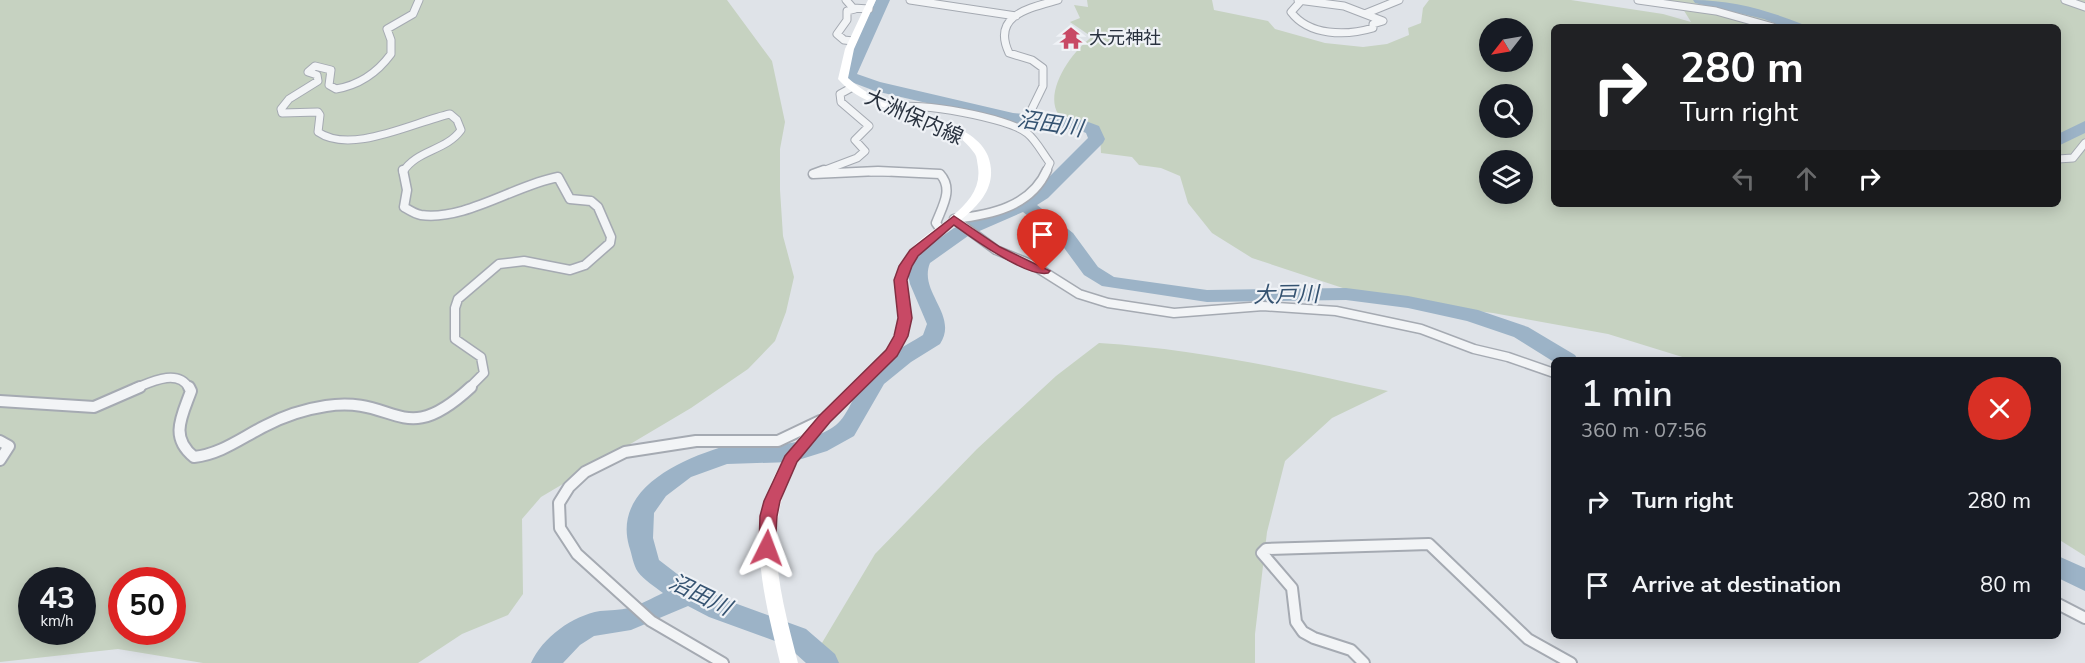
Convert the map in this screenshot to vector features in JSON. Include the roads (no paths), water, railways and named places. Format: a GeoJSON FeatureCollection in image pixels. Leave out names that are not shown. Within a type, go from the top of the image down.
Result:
{"type":"FeatureCollection","features":[{"type":"Feature","properties":{"kind":"main road","name":"大洲保内線"},"geometry":{"type":"LineString","coordinates":[[789,663],[768,568],[769,516],[778,487],[790,460],[825,418],[892,352],[901,336],[905,318],[901,280],[905,266],[914,253],[941,230],[959,223],[982,188],[985,174],[979,151],[959,132],[894,108],[851,88],[843,79],[843,71],[865,6]]}},
{"type":"Feature","properties":{"kind":"street"},"geometry":{"type":"LineString","coordinates":[[0,401],[94,407],[107,405],[157,379],[170,376],[182,379],[189,384],[190,391],[177,437],[180,445],[194,457],[218,452],[274,422],[318,408],[340,404],[361,405],[403,419],[415,420],[429,417],[478,380],[484,373],[481,357],[455,339],[457,328],[454,306],[458,299],[499,264],[524,261],[570,270],[585,265],[610,243],[612,237],[598,207],[591,201],[570,199],[558,177],[450,212],[418,215],[409,212],[404,207],[407,188],[402,175],[404,168],[457,138],[461,130],[458,120],[450,114],[362,139],[334,142],[322,139],[318,132],[320,115],[318,112],[282,113],[281,109],[289,99],[318,81],[317,75],[308,72],[315,66],[331,70],[329,85],[336,89],[352,86],[373,75],[391,54],[391,40],[387,29],[413,14],[419,0]]}},
{"type":"Feature","properties":{"kind":"street"},"geometry":{"type":"LineString","coordinates":[[846,0],[865,6]]}},
{"type":"Feature","properties":{"kind":"street"},"geometry":{"type":"LineString","coordinates":[[910,0],[1016,16]]}},
{"type":"Feature","properties":{"kind":"street"},"geometry":{"type":"LineString","coordinates":[[1022,126],[1043,86],[1043,68],[1032,60],[1009,53],[1002,38],[1006,26],[1025,9],[1058,0]]}},
{"type":"Feature","properties":{"kind":"street"},"geometry":{"type":"LineString","coordinates":[[1367,13],[1400,0]]}},
{"type":"Feature","properties":{"kind":"street"},"geometry":{"type":"LineString","coordinates":[[1638,0],[1716,11],[1762,24]]}},
{"type":"Feature","properties":{"kind":"street"},"geometry":{"type":"LineString","coordinates":[[2065,0],[2085,7]]}},
{"type":"Feature","properties":{"kind":"street"},"geometry":{"type":"LineString","coordinates":[[1299,1],[1344,6],[1383,21],[1373,24],[1373,27],[1368,30],[1320,31],[1301,26],[1294,20],[1291,12],[1299,1]]}},
{"type":"Feature","properties":{"kind":"street"},"geometry":{"type":"LineString","coordinates":[[853,41],[837,34],[847,20],[847,11],[865,6]]}},
{"type":"Feature","properties":{"kind":"street"},"geometry":{"type":"LineString","coordinates":[[851,88],[840,94],[841,102],[869,126],[855,140],[865,151],[857,158],[813,174],[878,171],[940,174],[945,180],[947,201],[936,223],[941,230]]}},
{"type":"Feature","properties":{"kind":"street"},"geometry":{"type":"LineString","coordinates":[[894,108],[903,105],[930,106],[1022,126],[1050,163],[1042,183],[1031,195],[1017,204],[959,223]]}},
{"type":"Feature","properties":{"kind":"street"},"geometry":{"type":"LineString","coordinates":[[2061,159],[2073,158],[2085,143]]}},
{"type":"Feature","properties":{"kind":"street"},"geometry":{"type":"LineString","coordinates":[[959,223],[996,250],[1033,265],[1079,294],[1107,303],[1174,313],[1263,306],[1336,311],[1421,329],[1474,349],[1508,357],[1551,372]]}},
{"type":"Feature","properties":{"kind":"street"},"geometry":{"type":"LineString","coordinates":[[723,663],[651,621],[577,554],[560,528],[559,503],[569,487],[585,472],[625,452],[696,441],[778,441],[825,418]]}},
{"type":"Feature","properties":{"kind":"street"},"geometry":{"type":"LineString","coordinates":[[0,441],[9,446],[0,460]]}},
{"type":"Feature","properties":{"kind":"street"},"geometry":{"type":"LineString","coordinates":[[1364,663],[1351,650],[1303,633],[1293,610],[1295,597],[1291,586],[1268,562],[1262,553],[1266,549],[1429,544],[1528,639],[1571,663]]}},
{"type":"Feature","properties":{"kind":"street"},"geometry":{"type":"LineString","coordinates":[[2061,606],[2085,618]]}},
{"type":"Feature","properties":{"kind":"waterway","name":"沼田川"},"geometry":{"type":"LineString","coordinates":[[883,0],[878,15],[849,73],[851,77],[875,86],[1013,118],[1083,125],[1093,130],[1097,139],[1042,194],[1025,205]]}},
{"type":"Feature","properties":{"kind":"waterway"},"geometry":{"type":"LineString","coordinates":[[1700,0],[1769,16],[1789,24]]}},
{"type":"Feature","properties":{"kind":"waterway"},"geometry":{"type":"LineString","coordinates":[[2061,139],[2085,126]]}},
{"type":"Feature","properties":{"kind":"waterway","name":"沼田川"},"geometry":{"type":"LineString","coordinates":[[825,663],[796,637],[719,609],[676,588],[648,566],[640,538],[642,512],[657,490],[683,471],[725,455],[792,453],[819,445],[846,430],[876,379],[903,357],[933,339],[937,324],[920,284],[917,270],[921,260],[961,232],[1025,205]]}},
{"type":"Feature","properties":{"kind":"waterway","name":"大戸川"},"geometry":{"type":"LineString","coordinates":[[1025,205],[1066,237],[1091,271],[1109,282],[1207,296],[1346,294],[1408,302],[1471,315],[1521,332],[1562,357]]}},
{"type":"Feature","properties":{"kind":"waterway","name":"大戸川"},"geometry":{"type":"LineString","coordinates":[[2061,568],[2085,580]]}},
{"type":"Feature","properties":{"kind":"waterway"},"geometry":{"type":"LineString","coordinates":[[545,663],[570,637],[584,628],[598,623],[631,619],[688,594]]}},
{"type":"Feature","properties":{"kind":"place","name":"大元神社"},"geometry":{"type":"Point","coordinates":[1071,38]}}]}
